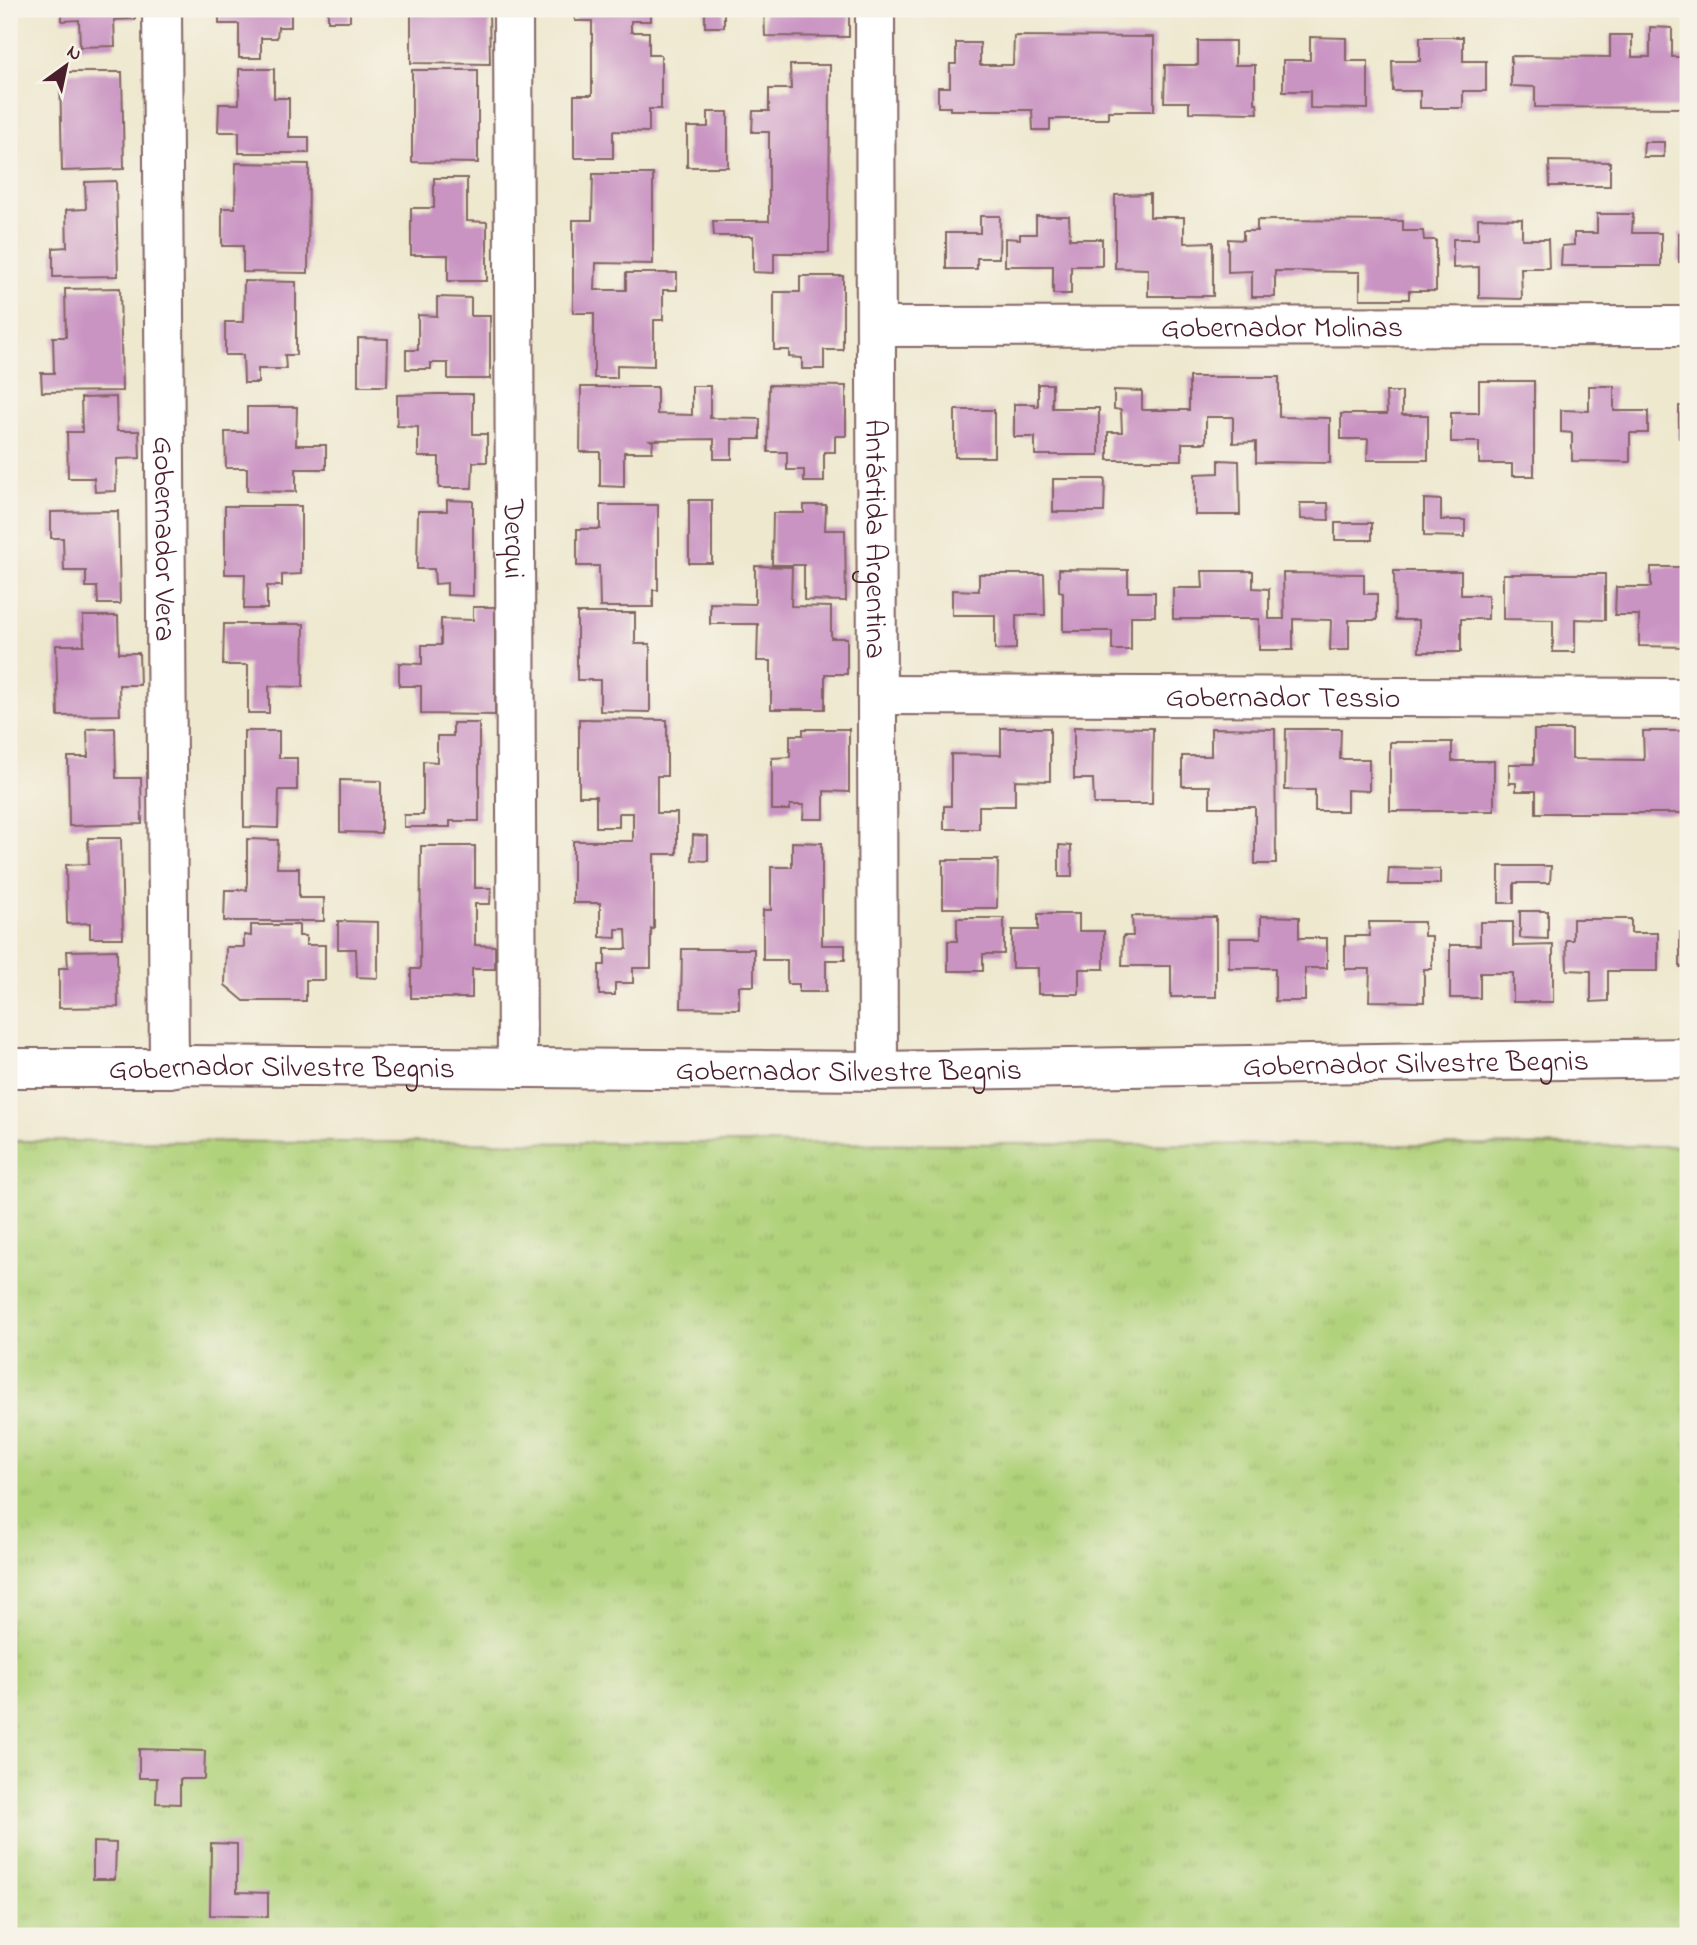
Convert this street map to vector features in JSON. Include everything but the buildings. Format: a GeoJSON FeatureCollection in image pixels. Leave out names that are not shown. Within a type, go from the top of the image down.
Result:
{"type":"FeatureCollection","features":[{"type":"Feature","properties":{"kind":"street","name":"Gobernador Vera"},"geometry":{"type":"LineString","coordinates":[[162,9],[169,1068]]}},
{"type":"Feature","properties":{"kind":"street","name":"Derqui"},"geometry":{"type":"LineString","coordinates":[[513,9],[517,1069]]}},
{"type":"Feature","properties":{"kind":"street","name":"Antártida Argentina"},"geometry":{"type":"LineString","coordinates":[[875,9],[878,1071]]}},
{"type":"Feature","properties":{"kind":"street","name":"Gobernador Molinas"},"geometry":{"type":"LineString","coordinates":[[876,327],[1688,326]]}},
{"type":"Feature","properties":{"kind":"street","name":"Gobernador Tessio"},"geometry":{"type":"LineString","coordinates":[[877,695],[1688,698]]}},
{"type":"Feature","properties":{"kind":"street","name":"Gobernador Silvestre Begnis"},"geometry":{"type":"LineString","coordinates":[[9,1068],[202,1066],[878,1071],[1688,1058]]}},
{"type":"Feature","properties":{"kind":"green space"},"geometry":{"type":"Polygon","coordinates":[[[9,1141],[1688,1146],[1688,1936],[9,1936],[9,1141]]]}}]}
